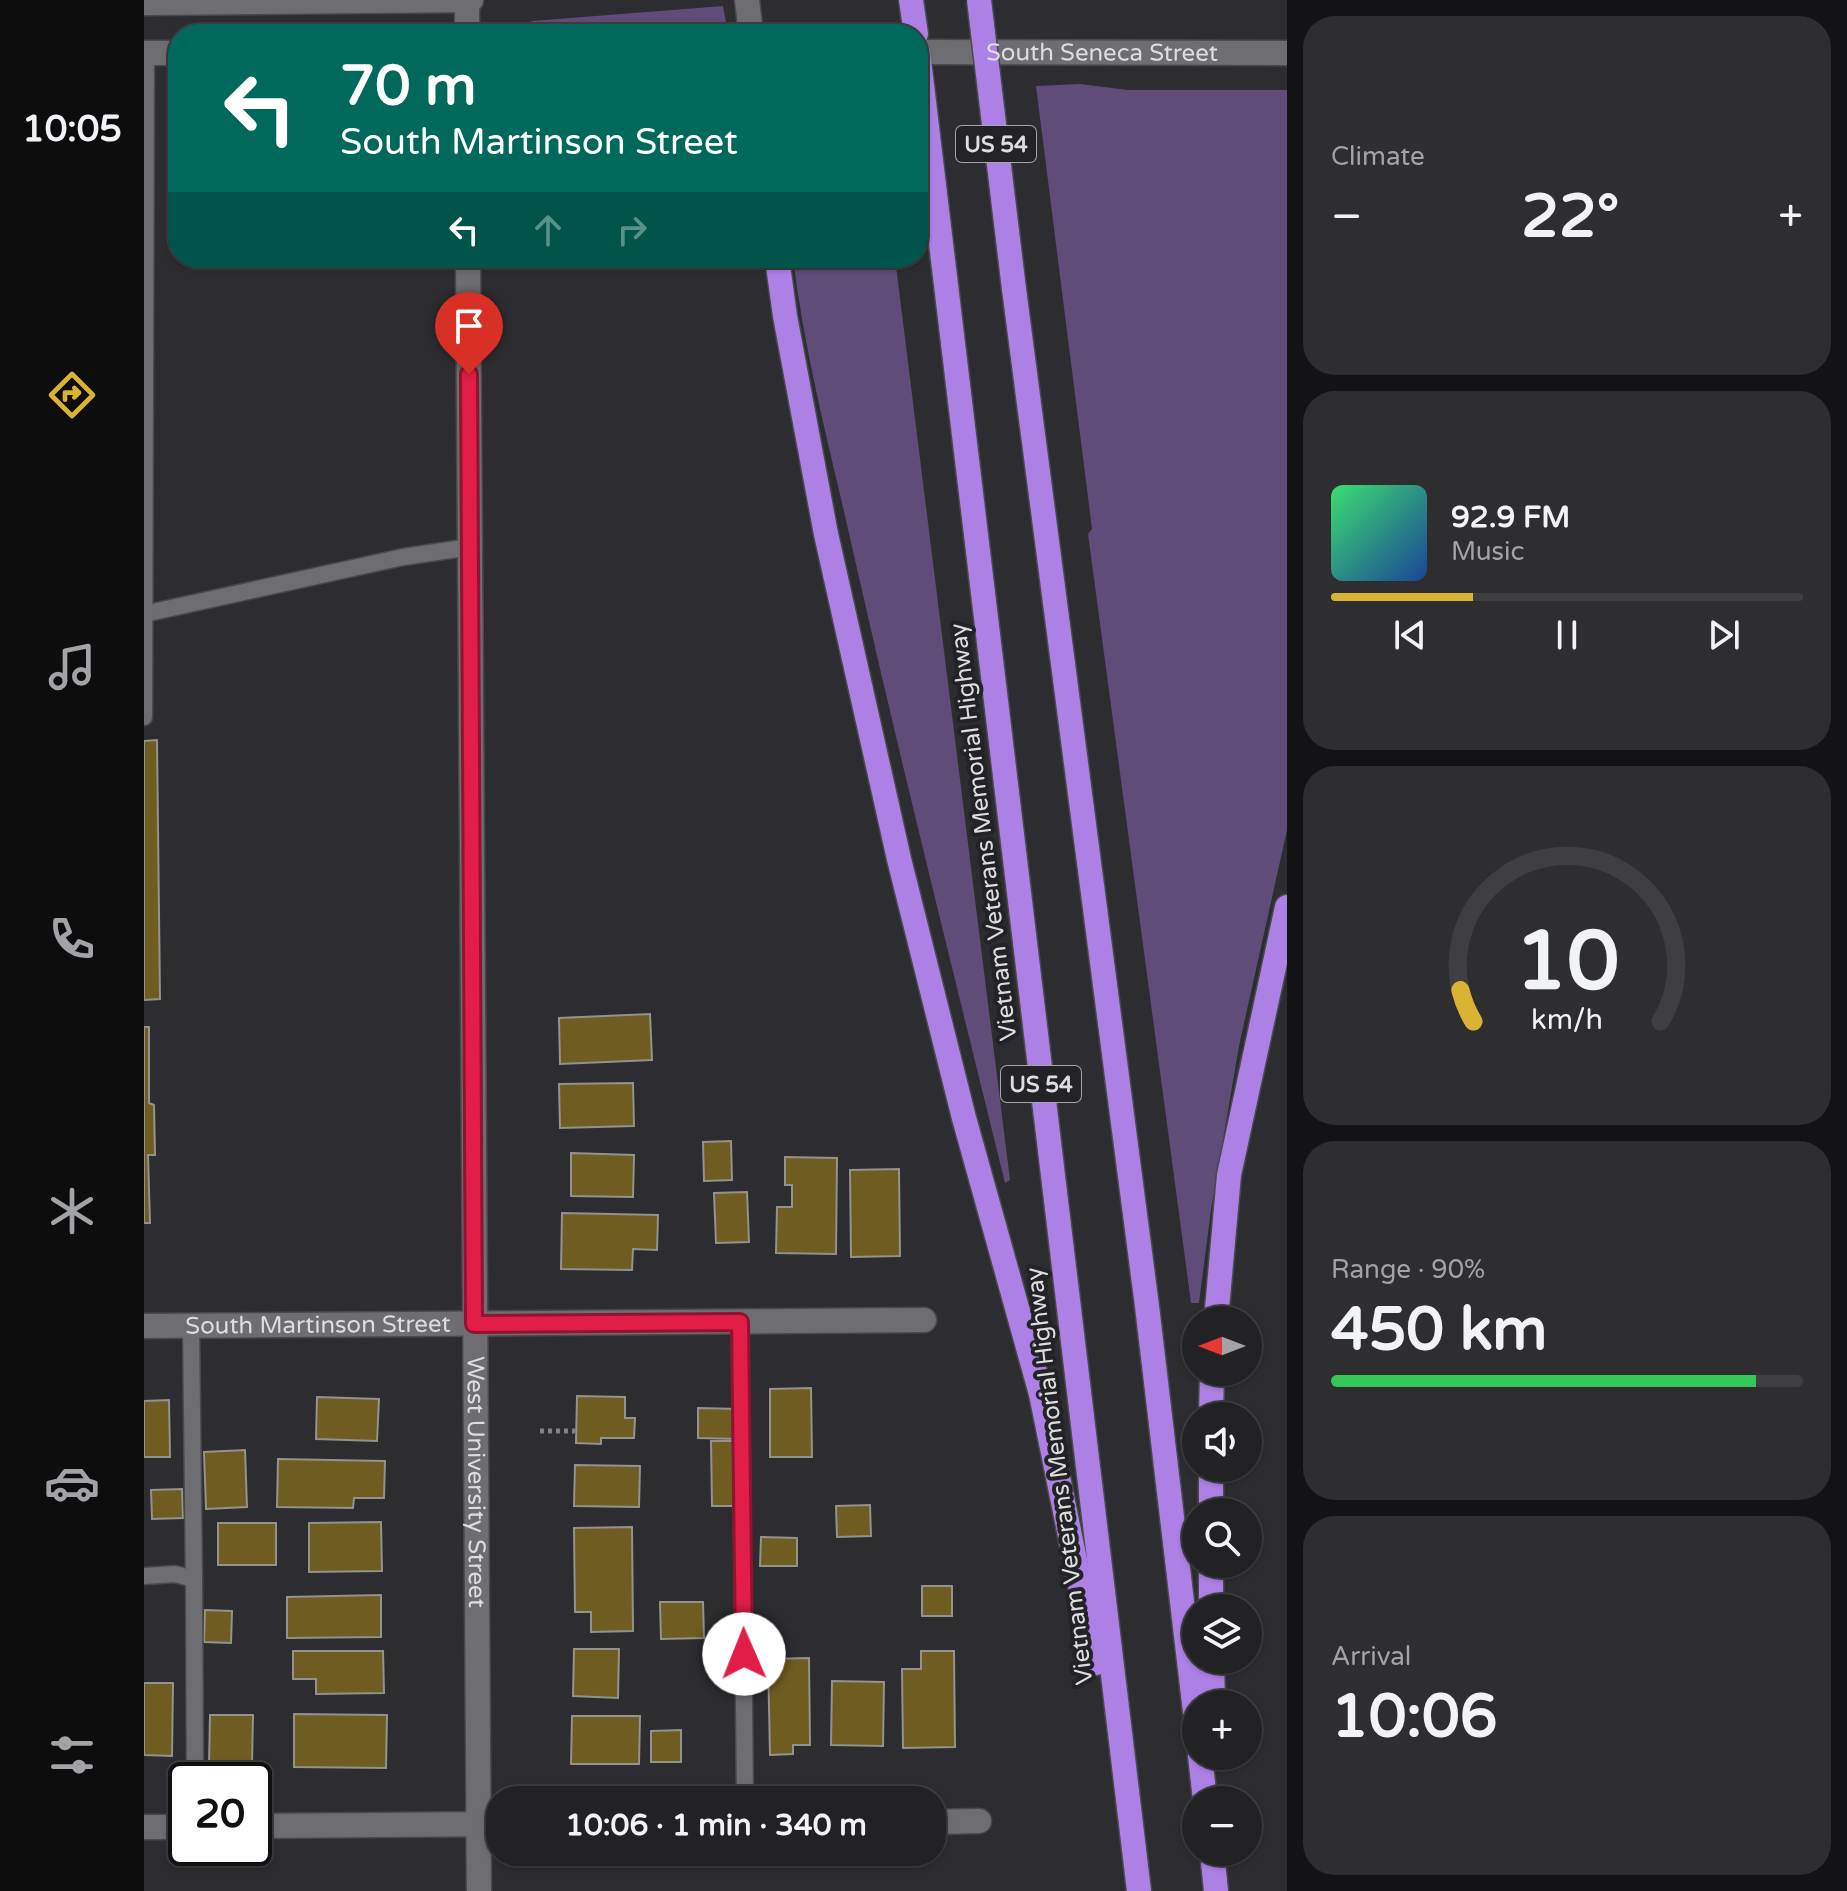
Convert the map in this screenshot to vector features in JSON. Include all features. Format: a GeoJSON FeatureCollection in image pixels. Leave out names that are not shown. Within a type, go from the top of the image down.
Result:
{"type":"FeatureCollection","features":[{"type":"Feature","properties":{"kind":"highway"},"geometry":{"type":"LineString","coordinates":[[911,0],[915,24]]}},
{"type":"Feature","properties":{"kind":"highway","name":"US 54"},"geometry":{"type":"LineString","coordinates":[[979,0],[1145,1290],[1192,1690]]}},
{"type":"Feature","properties":{"kind":"highway","name":"Vietnam Veterans Memorial Highway"},"geometry":{"type":"LineString","coordinates":[[928,132],[1139,1891]]}},
{"type":"Feature","properties":{"kind":"highway"},"geometry":{"type":"LineString","coordinates":[[773,268],[785,316]]}},
{"type":"Feature","properties":{"kind":"highway"},"geometry":{"type":"LineString","coordinates":[[778,268],[826,534],[899,859],[964,1118],[1041,1394],[1131,1838]]}},
{"type":"Feature","properties":{"kind":"highway"},"geometry":{"type":"LineString","coordinates":[[1217,1306],[1229,1175],[1287,907]]}},
{"type":"Feature","properties":{"kind":"highway"},"geometry":{"type":"LineString","coordinates":[[1215,1866],[1217,1891]]}},
{"type":"Feature","properties":{"kind":"street"},"geometry":{"type":"LineString","coordinates":[[144,3],[468,0],[467,24]]}},
{"type":"Feature","properties":{"kind":"street"},"geometry":{"type":"LineString","coordinates":[[747,0],[750,24]]}},
{"type":"Feature","properties":{"kind":"street","name":"South Seneca Street"},"geometry":{"type":"LineString","coordinates":[[928,52],[1287,53]]}},
{"type":"Feature","properties":{"kind":"street"},"geometry":{"type":"LineString","coordinates":[[145,53],[168,53]]}},
{"type":"Feature","properties":{"kind":"street","name":"West University Street"},"geometry":{"type":"LineString","coordinates":[[468,268],[474,1324],[488,1786]]}},
{"type":"Feature","properties":{"kind":"street","name":"South Martinson Street"},"geometry":{"type":"LineString","coordinates":[[144,1326],[924,1320]]}},
{"type":"Feature","properties":{"kind":"street"},"geometry":{"type":"LineString","coordinates":[[946,1822],[979,1821]]}},
{"type":"Feature","properties":{"kind":"street"},"geometry":{"type":"LineString","coordinates":[[272,1826],[486,1824]]}},
{"type":"Feature","properties":{"kind":"street"},"geometry":{"type":"LineString","coordinates":[[144,1827],[168,1827]]}},
{"type":"Feature","properties":{"kind":"street","name":"West University Street"},"geometry":{"type":"LineString","coordinates":[[479,1891],[486,1844]]}},
{"type":"Feature","properties":{"kind":"lane"},"geometry":{"type":"LineString","coordinates":[[144,717],[145,53]]}},
{"type":"Feature","properties":{"kind":"lane"},"geometry":{"type":"LineString","coordinates":[[144,614],[403,557],[470,547]]}},
{"type":"Feature","properties":{"kind":"lane"},"geometry":{"type":"LineString","coordinates":[[740,1322],[745,1786]]}},
{"type":"Feature","properties":{"kind":"lane"},"geometry":{"type":"LineString","coordinates":[[191,1326],[195,1762]]}},
{"type":"Feature","properties":{"kind":"lane"},"geometry":{"type":"LineString","coordinates":[[144,1576],[175,1574],[194,1579]]}},
{"type":"Feature","properties":{"kind":"path"},"geometry":{"type":"LineString","coordinates":[[540,1431],[576,1431]]}},
{"type":"Feature","properties":{"kind":"shaded area"},"geometry":{"type":"Polygon","coordinates":[[[723,6],[726,24],[528,24],[532,21],[723,6]]]}},
{"type":"Feature","properties":{"kind":"shaded area"},"geometry":{"type":"Polygon","coordinates":[[[1080,84],[1128,90],[1287,90],[1287,830],[1239,1046],[1211,1210],[1199,1303],[1191,1303],[1088,534],[1092,529],[1036,86],[1080,84]]]}},
{"type":"Feature","properties":{"kind":"shaded area"},"geometry":{"type":"Polygon","coordinates":[[[794,268],[896,268],[1010,1180],[1005,1183],[829,447],[794,268]]]}},
{"type":"Feature","properties":{"kind":"building"},"geometry":{"type":"Polygon","coordinates":[[[157,740],[160,999],[144,1000],[144,741],[157,740]]]}},
{"type":"Feature","properties":{"kind":"building"},"geometry":{"type":"Polygon","coordinates":[[[650,1014],[652,1060],[560,1064],[559,1018],[650,1014]]]}},
{"type":"Feature","properties":{"kind":"building"},"geometry":{"type":"Polygon","coordinates":[[[144,1027],[149,1027],[149,1103],[154,1105],[155,1155],[148,1155],[150,1223],[144,1223],[144,1027]]]}},
{"type":"Feature","properties":{"kind":"building"},"geometry":{"type":"Polygon","coordinates":[[[633,1083],[634,1126],[560,1128],[559,1084],[633,1083]]]}},
{"type":"Feature","properties":{"kind":"building"},"geometry":{"type":"Polygon","coordinates":[[[731,1141],[732,1180],[704,1181],[703,1142],[731,1141]]]}},
{"type":"Feature","properties":{"kind":"building"},"geometry":{"type":"Polygon","coordinates":[[[571,1153],[634,1155],[633,1197],[571,1196],[571,1153]]]}},
{"type":"Feature","properties":{"kind":"building"},"geometry":{"type":"Polygon","coordinates":[[[785,1157],[837,1158],[836,1254],[776,1253],[777,1207],[792,1207],[792,1185],[785,1185],[785,1157]]]}},
{"type":"Feature","properties":{"kind":"building"},"geometry":{"type":"Polygon","coordinates":[[[899,1169],[900,1256],[851,1257],[850,1170],[899,1169]]]}},
{"type":"Feature","properties":{"kind":"building"},"geometry":{"type":"Polygon","coordinates":[[[747,1192],[749,1242],[716,1243],[714,1193],[747,1192]]]}},
{"type":"Feature","properties":{"kind":"building"},"geometry":{"type":"Polygon","coordinates":[[[562,1213],[658,1215],[657,1250],[633,1249],[632,1270],[561,1269],[562,1213]]]}},
{"type":"Feature","properties":{"kind":"building"},"geometry":{"type":"Polygon","coordinates":[[[811,1388],[812,1457],[770,1457],[770,1389],[811,1388]]]}},
{"type":"Feature","properties":{"kind":"building"},"geometry":{"type":"Polygon","coordinates":[[[577,1396],[625,1397],[625,1418],[635,1418],[634,1438],[601,1438],[601,1444],[576,1443],[577,1396]]]}},
{"type":"Feature","properties":{"kind":"building"},"geometry":{"type":"Polygon","coordinates":[[[317,1397],[379,1399],[377,1441],[316,1439],[317,1397]]]}},
{"type":"Feature","properties":{"kind":"building"},"geometry":{"type":"Polygon","coordinates":[[[169,1400],[170,1457],[144,1457],[144,1401],[169,1400]]]}},
{"type":"Feature","properties":{"kind":"building"},"geometry":{"type":"Polygon","coordinates":[[[698,1408],[738,1409],[737,1439],[698,1438],[698,1408]]]}},
{"type":"Feature","properties":{"kind":"building"},"geometry":{"type":"Polygon","coordinates":[[[711,1441],[737,1441],[738,1506],[712,1506],[711,1441]]]}},
{"type":"Feature","properties":{"kind":"building"},"geometry":{"type":"Polygon","coordinates":[[[245,1450],[247,1507],[206,1509],[204,1452],[245,1450]]]}},
{"type":"Feature","properties":{"kind":"building"},"geometry":{"type":"Polygon","coordinates":[[[278,1459],[385,1461],[384,1498],[354,1498],[353,1508],[277,1507],[278,1459]]]}},
{"type":"Feature","properties":{"kind":"building"},"geometry":{"type":"Polygon","coordinates":[[[575,1465],[640,1466],[639,1507],[574,1506],[575,1465]]]}},
{"type":"Feature","properties":{"kind":"building"},"geometry":{"type":"Polygon","coordinates":[[[182,1489],[183,1518],[152,1519],[151,1490],[182,1489]]]}},
{"type":"Feature","properties":{"kind":"building"},"geometry":{"type":"Polygon","coordinates":[[[870,1505],[871,1536],[837,1537],[836,1506],[870,1505]]]}},
{"type":"Feature","properties":{"kind":"building"},"geometry":{"type":"Polygon","coordinates":[[[381,1522],[382,1571],[309,1572],[309,1523],[381,1522]]]}},
{"type":"Feature","properties":{"kind":"building"},"geometry":{"type":"Polygon","coordinates":[[[218,1523],[276,1523],[276,1565],[218,1565],[218,1523]]]}},
{"type":"Feature","properties":{"kind":"building"},"geometry":{"type":"Polygon","coordinates":[[[632,1527],[633,1631],[591,1632],[591,1612],[575,1612],[574,1528],[632,1527]]]}},
{"type":"Feature","properties":{"kind":"building"},"geometry":{"type":"Polygon","coordinates":[[[761,1537],[797,1538],[797,1566],[760,1566],[761,1537]]]}},
{"type":"Feature","properties":{"kind":"building"},"geometry":{"type":"Polygon","coordinates":[[[922,1586],[952,1586],[952,1616],[922,1616],[922,1586]]]}},
{"type":"Feature","properties":{"kind":"building"},"geometry":{"type":"Polygon","coordinates":[[[381,1595],[381,1637],[287,1638],[287,1597],[381,1595]]]}},
{"type":"Feature","properties":{"kind":"building"},"geometry":{"type":"Polygon","coordinates":[[[660,1602],[703,1602],[704,1638],[661,1639],[660,1602]]]}},
{"type":"Feature","properties":{"kind":"building"},"geometry":{"type":"Polygon","coordinates":[[[205,1610],[232,1611],[231,1643],[204,1642],[205,1610]]]}},
{"type":"Feature","properties":{"kind":"building"},"geometry":{"type":"Polygon","coordinates":[[[574,1649],[619,1649],[618,1698],[573,1696],[574,1649]]]}},
{"type":"Feature","properties":{"kind":"building"},"geometry":{"type":"Polygon","coordinates":[[[293,1651],[383,1651],[384,1693],[316,1694],[316,1679],[293,1679],[293,1651]]]}},
{"type":"Feature","properties":{"kind":"building"},"geometry":{"type":"Polygon","coordinates":[[[921,1651],[954,1651],[955,1747],[903,1748],[902,1669],[921,1669],[921,1651]]]}},
{"type":"Feature","properties":{"kind":"building"},"geometry":{"type":"Polygon","coordinates":[[[809,1658],[810,1745],[793,1745],[793,1754],[770,1755],[768,1659],[809,1658]]]}},
{"type":"Feature","properties":{"kind":"building"},"geometry":{"type":"Polygon","coordinates":[[[832,1681],[884,1682],[883,1746],[831,1745],[832,1681]]]}},
{"type":"Feature","properties":{"kind":"building"},"geometry":{"type":"Polygon","coordinates":[[[144,1683],[173,1683],[172,1756],[144,1755],[144,1683]]]}},
{"type":"Feature","properties":{"kind":"building"},"geometry":{"type":"Polygon","coordinates":[[[294,1714],[387,1715],[386,1768],[294,1767],[294,1714]]]}},
{"type":"Feature","properties":{"kind":"building"},"geometry":{"type":"Polygon","coordinates":[[[210,1715],[253,1715],[252,1762],[209,1762],[210,1715]]]}},
{"type":"Feature","properties":{"kind":"building"},"geometry":{"type":"Polygon","coordinates":[[[572,1716],[640,1716],[639,1764],[571,1764],[572,1716]]]}},
{"type":"Feature","properties":{"kind":"building"},"geometry":{"type":"Polygon","coordinates":[[[681,1730],[681,1762],[651,1762],[651,1731],[681,1730]]]}},
{"type":"Feature","properties":{"kind":"route"},"geometry":{"type":"LineString","coordinates":[[469,374],[474,1324],[740,1322],[744,1654]]}}]}
